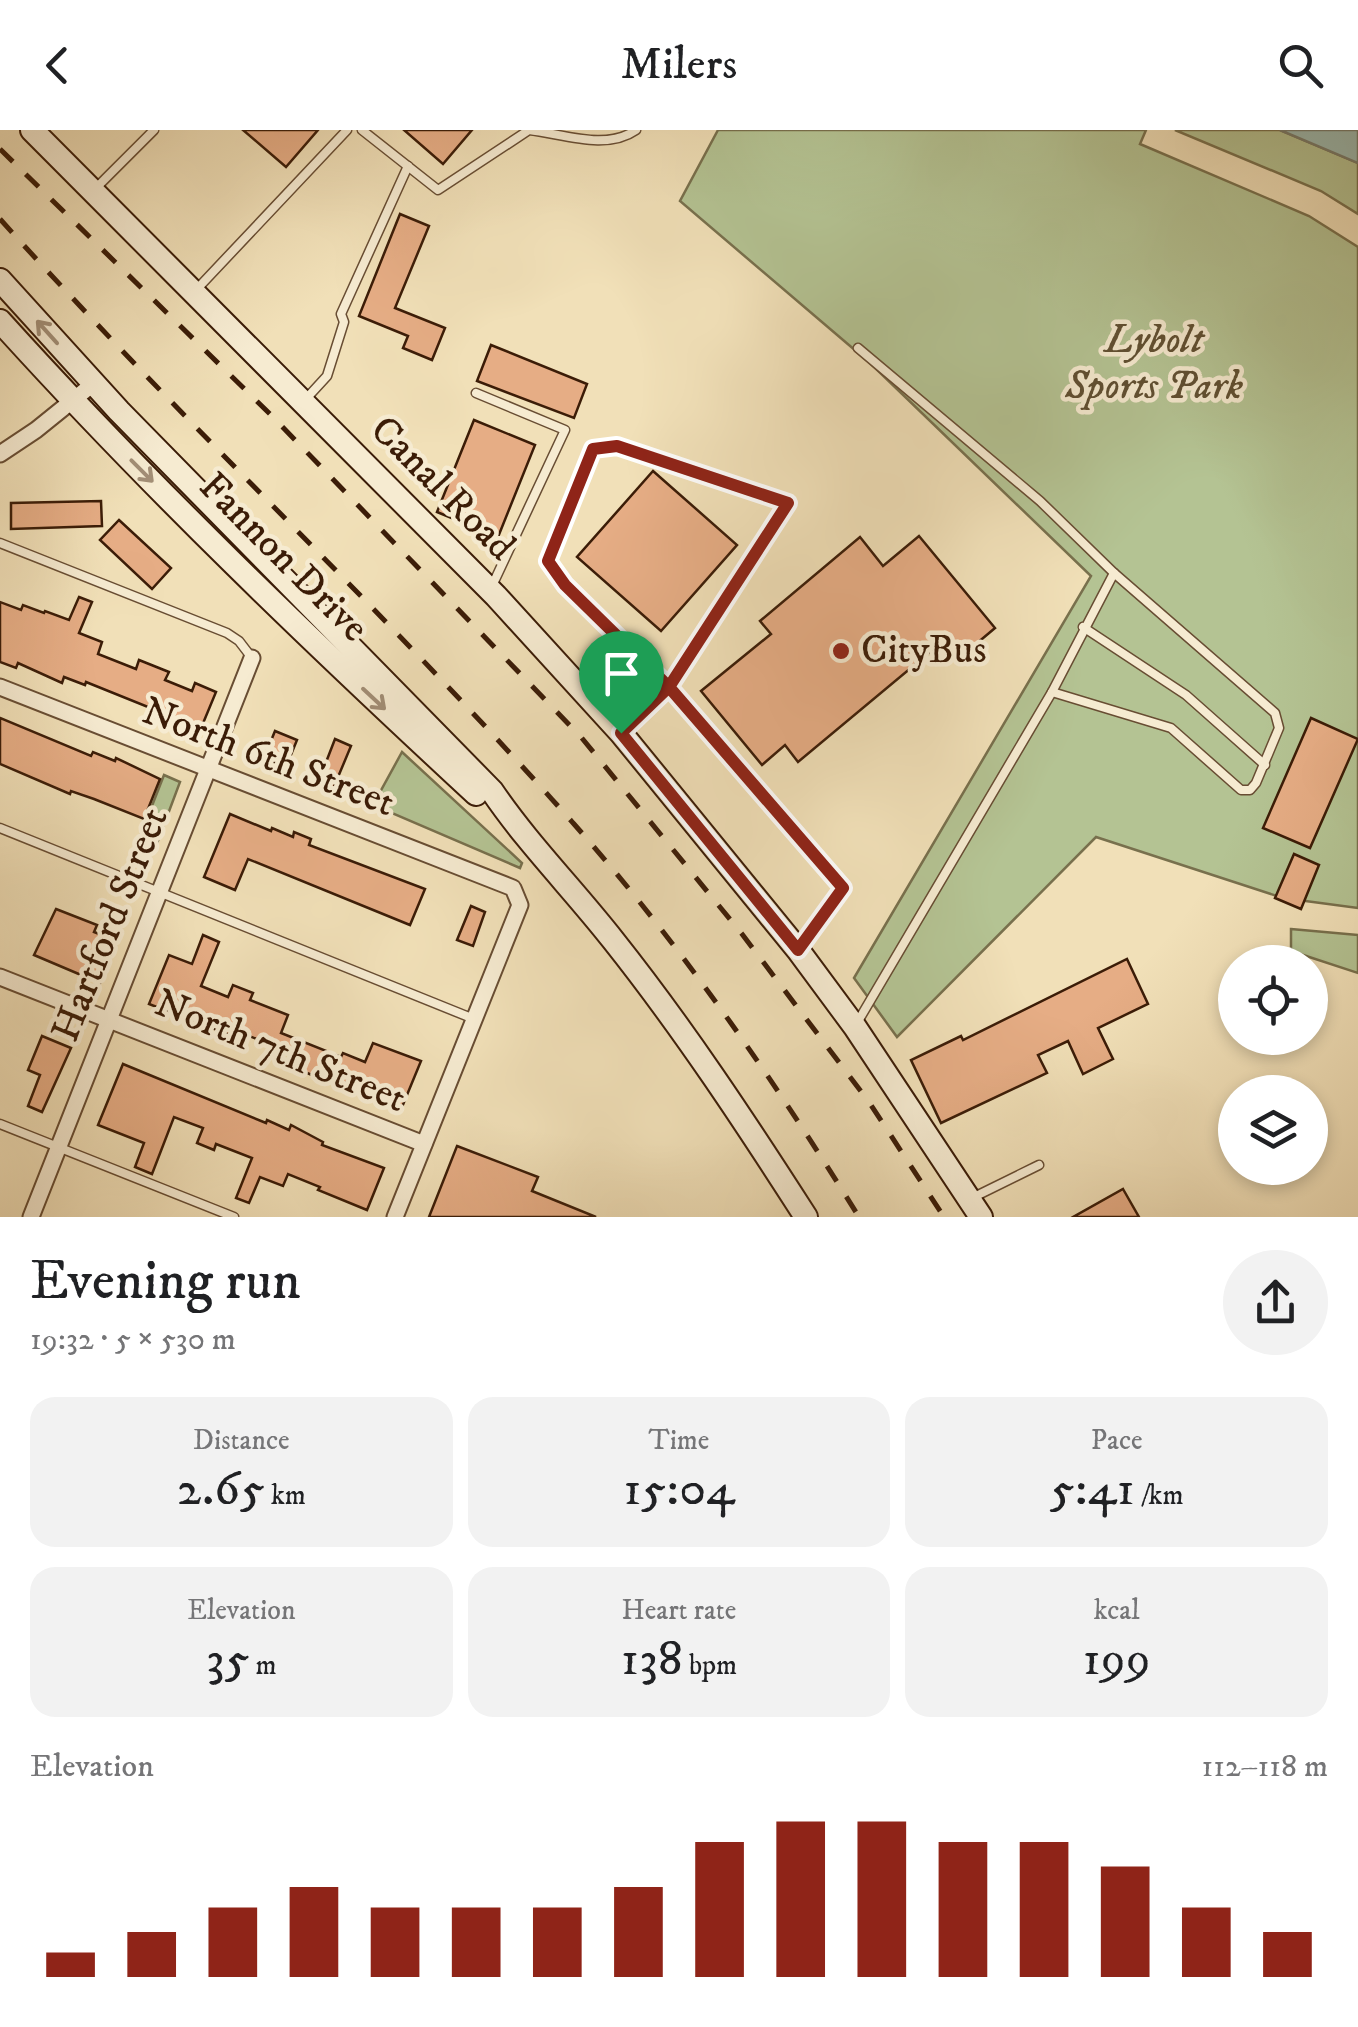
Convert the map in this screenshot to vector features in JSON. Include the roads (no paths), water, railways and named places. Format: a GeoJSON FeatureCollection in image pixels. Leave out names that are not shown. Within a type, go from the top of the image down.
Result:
{"type":"FeatureCollection","features":[{"type":"Feature","properties":{"kind":"street","name":"Canal Road"},"geometry":{"type":"LineString","coordinates":[[32,130],[490,590],[621,733],[798,950],[855,1027],[976,1208]]}},
{"type":"Feature","properties":{"kind":"street","name":"Fannon Drive"},"geometry":{"type":"LineString","coordinates":[[0,280],[93,384],[492,790],[513,822],[614,940],[730,1100],[806,1217]]}},
{"type":"Feature","properties":{"kind":"street","name":"Fannon Drive"},"geometry":{"type":"LineString","coordinates":[[0,321],[73,402],[304,634],[484,801],[513,822]]}},
{"type":"Feature","properties":{"kind":"street"},"geometry":{"type":"LineString","coordinates":[[0,454],[93,384]]}},
{"type":"Feature","properties":{"kind":"street","name":"Hartford Street"},"geometry":{"type":"LineString","coordinates":[[31,1217],[252,658]]}},
{"type":"Feature","properties":{"kind":"street","name":"North 6th Street"},"geometry":{"type":"LineString","coordinates":[[0,688],[513,888],[520,905],[476,1020]]}},
{"type":"Feature","properties":{"kind":"street","name":"North 7th Street"},"geometry":{"type":"LineString","coordinates":[[0,977],[424,1144]]}},
{"type":"Feature","properties":{"kind":"street"},"geometry":{"type":"LineString","coordinates":[[396,1217],[476,1020]]}},
{"type":"Feature","properties":{"kind":"lane"},"geometry":{"type":"LineString","coordinates":[[93,191],[154,130]]}},
{"type":"Feature","properties":{"kind":"lane"},"geometry":{"type":"LineString","coordinates":[[194,293],[346,130]]}},
{"type":"Feature","properties":{"kind":"lane"},"geometry":{"type":"LineString","coordinates":[[362,130],[438,190],[529,130],[563,132],[594,141],[624,138],[636,130]]}},
{"type":"Feature","properties":{"kind":"lane"},"geometry":{"type":"LineString","coordinates":[[303,402],[326,376],[344,322],[342,314],[408,166]]}},
{"type":"Feature","properties":{"kind":"lane"},"geometry":{"type":"LineString","coordinates":[[858,348],[1040,501],[1114,573],[1275,713],[1279,728],[1256,784],[1250,790],[1240,790],[1171,728],[1052,692]]}},
{"type":"Feature","properties":{"kind":"lane"},"geometry":{"type":"LineString","coordinates":[[476,393],[564,430],[490,590]]}},
{"type":"Feature","properties":{"kind":"lane"},"geometry":{"type":"LineString","coordinates":[[621,733],[669,687],[788,503],[617,446],[593,449],[548,561],[565,585],[669,687],[843,888],[798,950]]}},
{"type":"Feature","properties":{"kind":"lane"},"geometry":{"type":"LineString","coordinates":[[0,543],[227,633],[252,658]]}},
{"type":"Feature","properties":{"kind":"lane"},"geometry":{"type":"LineString","coordinates":[[855,1027],[1052,692],[1114,573]]}},
{"type":"Feature","properties":{"kind":"lane"},"geometry":{"type":"LineString","coordinates":[[1084,628],[1186,696],[1265,765]]}},
{"type":"Feature","properties":{"kind":"lane"},"geometry":{"type":"LineString","coordinates":[[0,828],[476,1020]]}},
{"type":"Feature","properties":{"kind":"lane"},"geometry":{"type":"LineString","coordinates":[[0,1124],[234,1217]]}},
{"type":"Feature","properties":{"kind":"lane"},"geometry":{"type":"LineString","coordinates":[[976,1208],[1039,1165]]}},
{"type":"Feature","properties":{"kind":"water"},"geometry":{"type":"Polygon","coordinates":[[[1280,130],[1358,130],[1358,163],[1280,130]]]}},
{"type":"Feature","properties":{"kind":"railway"},"geometry":{"type":"LineString","coordinates":[[0,149],[273,417],[581,737],[742,934],[869,1102],[944,1217]]}},
{"type":"Feature","properties":{"kind":"railway"},"geometry":{"type":"LineString","coordinates":[[0,219],[142,372],[433,671],[574,824],[652,917],[725,1014],[859,1217]]}},
{"type":"Feature","properties":{"kind":"place","name":"CityBus"},"geometry":{"type":"Point","coordinates":[841,651]}},
{"type":"Feature","properties":{"kind":"park label","name":"Lybolt Sports Park"},"geometry":{"type":"Point","coordinates":[1154,364]}}]}
